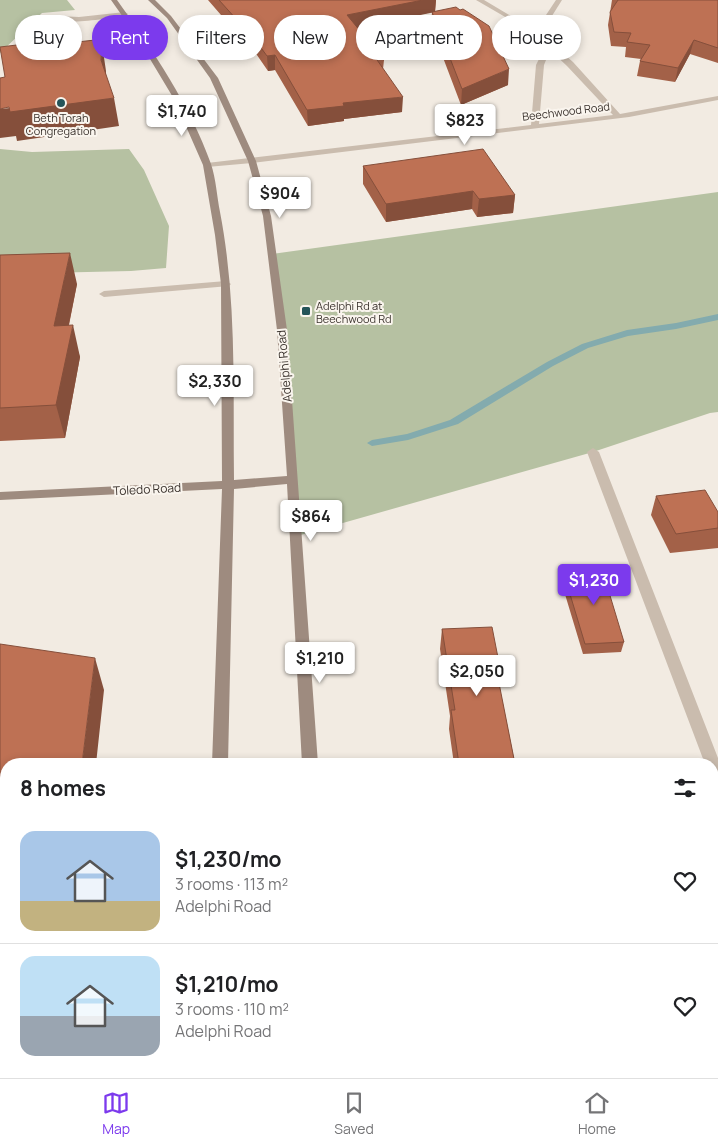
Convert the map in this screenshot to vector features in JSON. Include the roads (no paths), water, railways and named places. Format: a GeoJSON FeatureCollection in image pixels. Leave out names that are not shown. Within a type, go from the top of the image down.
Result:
{"type":"FeatureCollection","features":[{"type":"Feature","properties":{"kind":"main road"},"geometry":{"type":"LineString","coordinates":[[114,0],[125,14],[178,99],[207,165],[220,235],[226,284],[228,363],[228,485],[220,758]]}},
{"type":"Feature","properties":{"kind":"main road","name":"Adelphi Road"},"geometry":{"type":"LineString","coordinates":[[151,0],[169,17],[214,78],[252,162],[267,216],[282,330],[310,758]]}},
{"type":"Feature","properties":{"kind":"main road","name":"Toledo Road"},"geometry":{"type":"LineString","coordinates":[[0,496],[228,485],[293,479]]}},
{"type":"Feature","properties":{"kind":"street"},"geometry":{"type":"LineString","coordinates":[[478,0],[506,15]]}},
{"type":"Feature","properties":{"kind":"street"},"geometry":{"type":"LineString","coordinates":[[550,15],[559,0]]}},
{"type":"Feature","properties":{"kind":"street"},"geometry":{"type":"LineString","coordinates":[[82,19],[125,14]]}},
{"type":"Feature","properties":{"kind":"street"},"geometry":{"type":"LineString","coordinates":[[535,125],[542,60]]}},
{"type":"Feature","properties":{"kind":"street"},"geometry":{"type":"LineString","coordinates":[[565,60],[618,116]]}},
{"type":"Feature","properties":{"kind":"street","name":"Beechwood Road"},"geometry":{"type":"LineString","coordinates":[[207,165],[252,162],[618,116],[718,98]]}},
{"type":"Feature","properties":{"kind":"street"},"geometry":{"type":"LineString","coordinates":[[104,294],[226,284]]}},
{"type":"Feature","properties":{"kind":"street"},"geometry":{"type":"LineString","coordinates":[[592,452],[711,758]]}},
{"type":"Feature","properties":{"kind":"waterway"},"geometry":{"type":"LineString","coordinates":[[372,443],[408,437],[454,422],[550,364],[585,346],[627,333],[676,326],[718,317]]}},
{"type":"Feature","properties":{"kind":"place","name":"Beth Torah Congregation"},"geometry":{"type":"Point","coordinates":[61,103]}},
{"type":"Feature","properties":{"kind":"place","name":"Adelphi Rd at Beechwood Rd"},"geometry":{"type":"Point","coordinates":[306,311]}}]}
